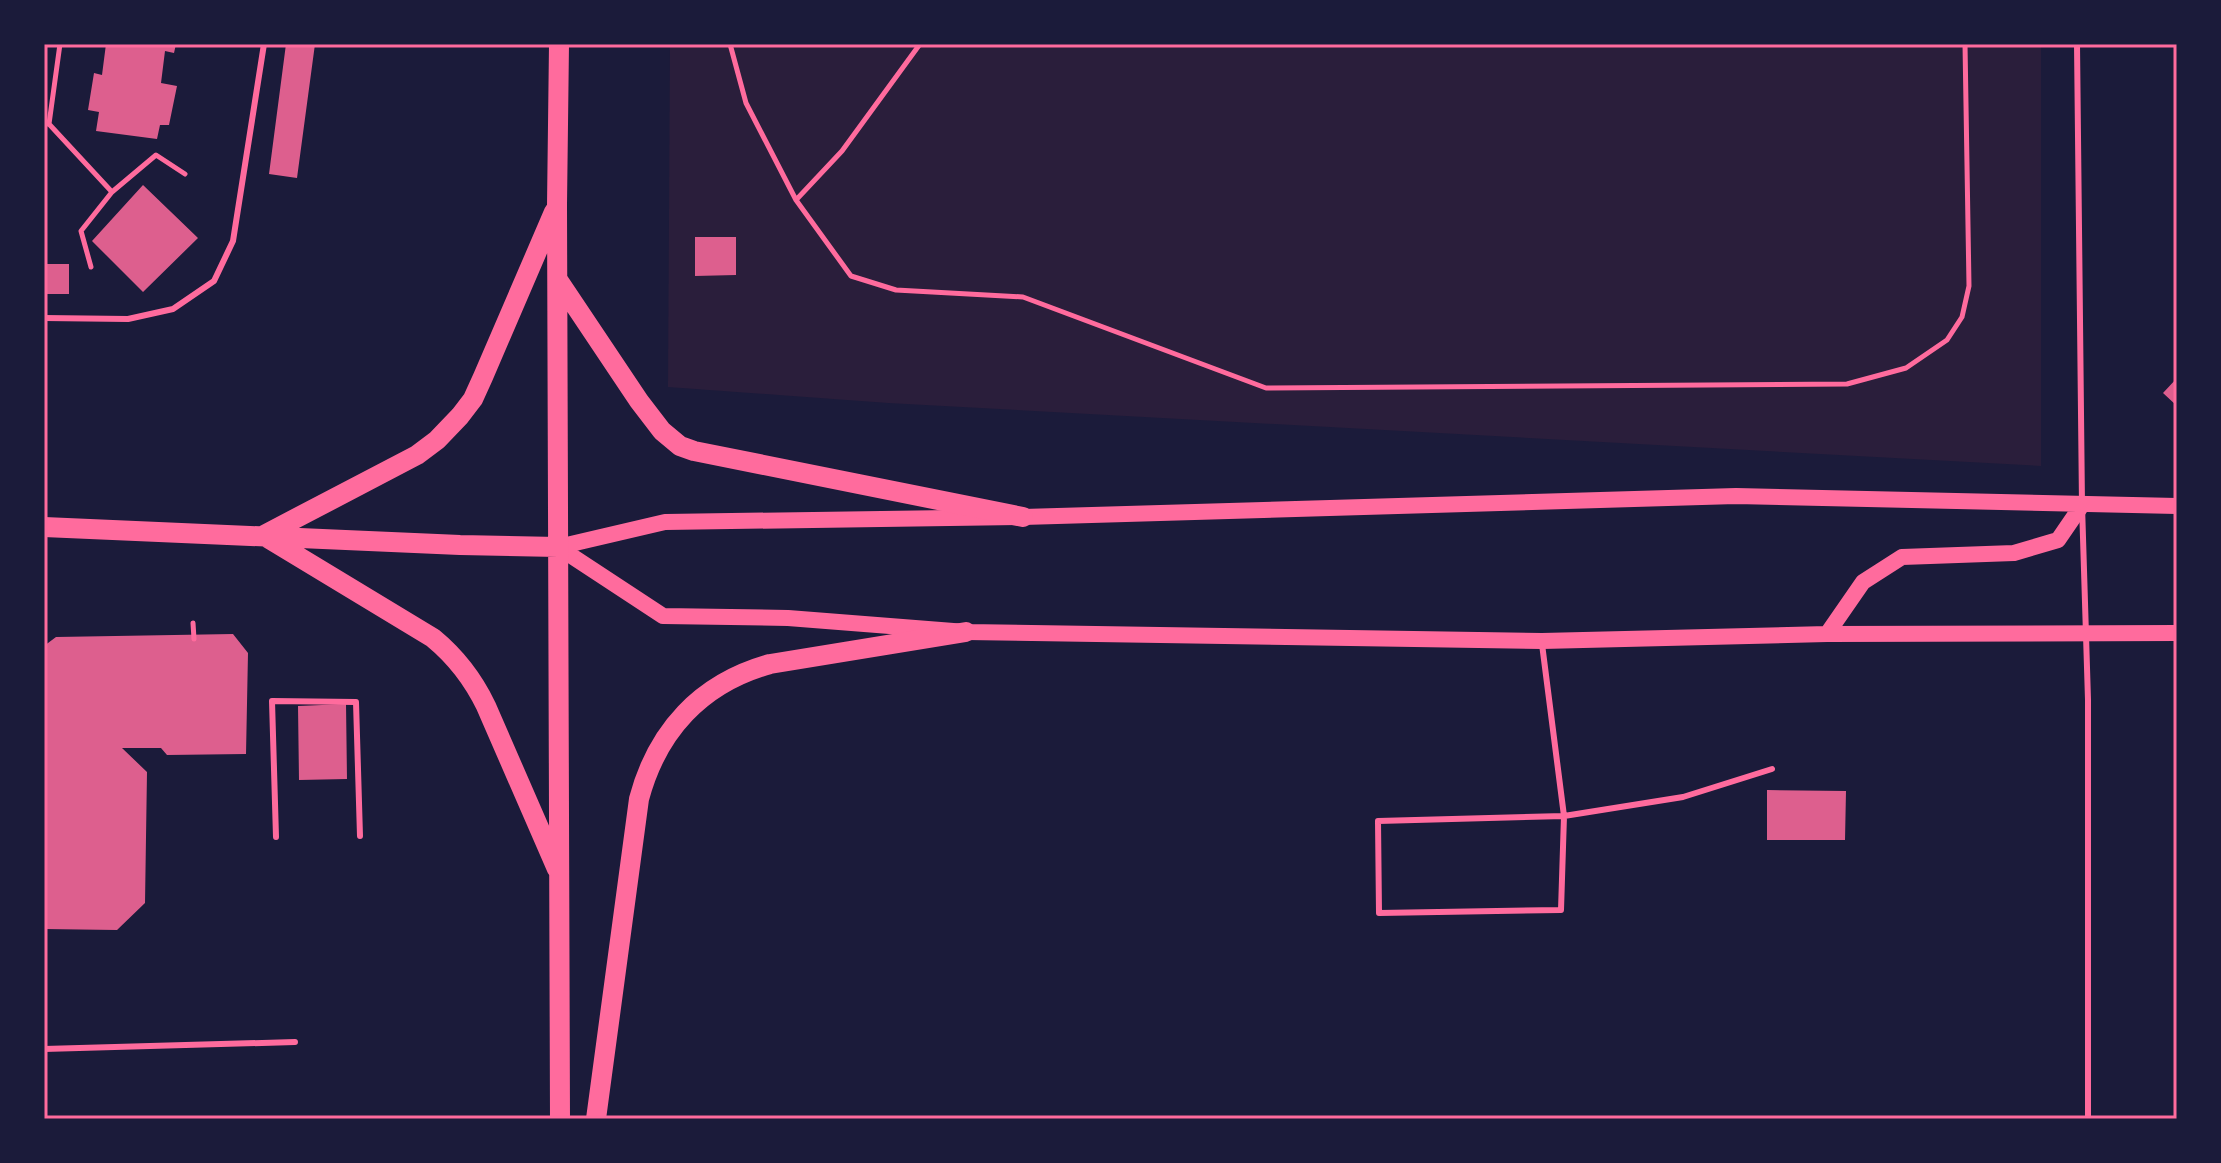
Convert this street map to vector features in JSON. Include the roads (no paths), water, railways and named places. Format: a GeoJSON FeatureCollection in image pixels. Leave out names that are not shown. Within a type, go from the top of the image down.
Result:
{"type":"FeatureCollection","features":[{"type":"Feature","properties":{"kind":"main road"},"geometry":{"type":"LineString","coordinates":[[559,44],[560,1119]]}},
{"type":"Feature","properties":{"kind":"main road"},"geometry":{"type":"LineString","coordinates":[[263,535],[417,455],[448,429],[473,399],[557,205]]}},
{"type":"Feature","properties":{"kind":"main road"},"geometry":{"type":"LineString","coordinates":[[558,280],[639,401],[662,431],[680,446],[1023,517]]}},
{"type":"Feature","properties":{"kind":"main road"},"geometry":{"type":"LineString","coordinates":[[44,527],[558,547],[665,522],[1023,517],[1736,496],[2177,506]]}},
{"type":"Feature","properties":{"kind":"main road"},"geometry":{"type":"LineString","coordinates":[[1827,634],[1863,582],[1902,557],[2014,553],[2029,549],[2058,540],[2082,505]]}},
{"type":"Feature","properties":{"kind":"main road"},"geometry":{"type":"LineString","coordinates":[[263,535],[433,638],[457,659],[479,690],[560,877]]}},
{"type":"Feature","properties":{"kind":"main road"},"geometry":{"type":"LineString","coordinates":[[558,547],[663,616],[788,618],[966,632],[1542,641],[1827,634],[2177,633]]}},
{"type":"Feature","properties":{"kind":"main road"},"geometry":{"type":"LineString","coordinates":[[596,1119],[639,799],[649,766],[669,732],[706,694],[753,669],[966,632]]}},
{"type":"Feature","properties":{"kind":"lane"},"geometry":{"type":"LineString","coordinates":[[44,318],[128,319],[173,309],[214,281],[233,241],[264,44]]}},
{"type":"Feature","properties":{"kind":"lane"},"geometry":{"type":"LineString","coordinates":[[2077,44],[2082,505],[2088,700],[2088,1119]]}},
{"type":"Feature","properties":{"kind":"lane"},"geometry":{"type":"LineString","coordinates":[[1542,641],[1564,816],[1561,910],[1379,913],[1378,821],[1564,816],[1683,797],[1772,769]]}},
{"type":"Feature","properties":{"kind":"lane"},"geometry":{"type":"LineString","coordinates":[[276,837],[272,701],[356,702],[360,836]]}},
{"type":"Feature","properties":{"kind":"lane"},"geometry":{"type":"LineString","coordinates":[[44,1049],[295,1042]]}}]}
